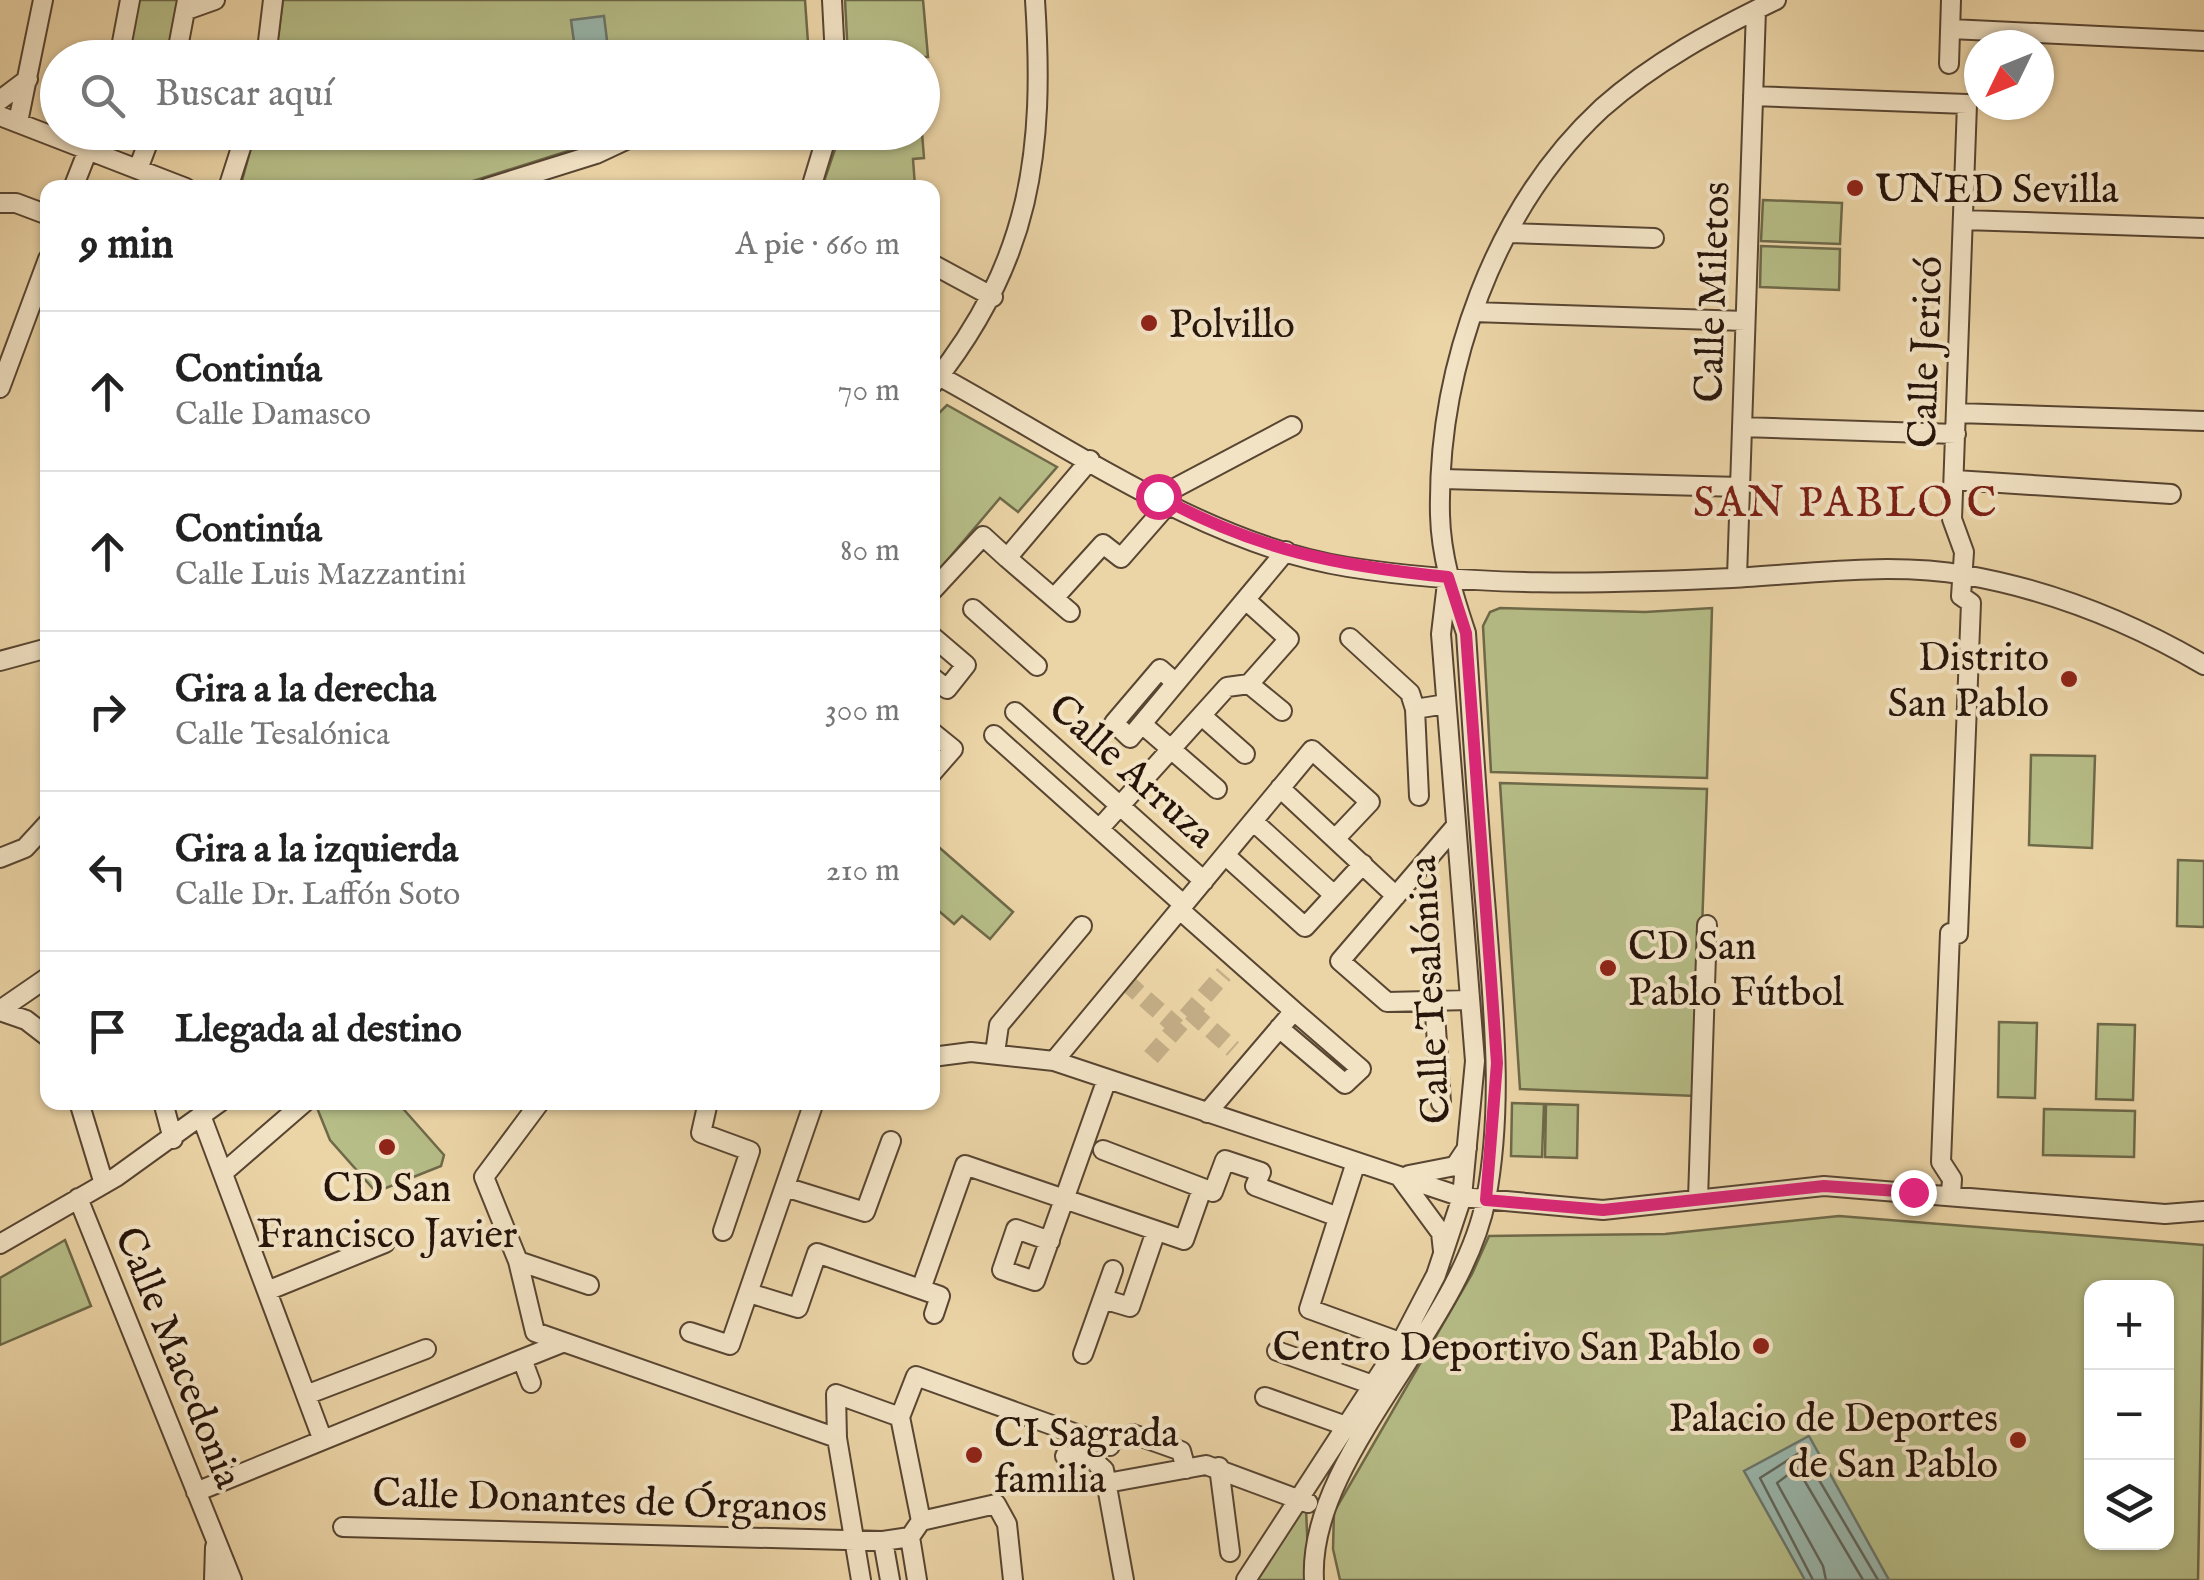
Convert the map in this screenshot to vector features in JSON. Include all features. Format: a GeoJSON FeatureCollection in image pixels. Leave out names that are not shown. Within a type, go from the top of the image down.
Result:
{"type":"FeatureCollection","features":[{"type":"Feature","properties":{"kind":"street"},"geometry":{"type":"LineString","coordinates":[[40,127],[9,119],[28,79],[44,0]]}},
{"type":"Feature","properties":{"kind":"street"},"geometry":{"type":"LineString","coordinates":[[123,40],[130,0]]}},
{"type":"Feature","properties":{"kind":"street"},"geometry":{"type":"LineString","coordinates":[[180,40],[187,5],[215,0]]}},
{"type":"Feature","properties":{"kind":"street"},"geometry":{"type":"LineString","coordinates":[[268,40],[273,0]]}},
{"type":"Feature","properties":{"kind":"street"},"geometry":{"type":"LineString","coordinates":[[832,0],[834,40]]}},
{"type":"Feature","properties":{"kind":"street"},"geometry":{"type":"LineString","coordinates":[[940,374],[993,297],[1034,164],[1040,103],[1035,0]]}},
{"type":"Feature","properties":{"kind":"street","name":"Calle Tesalónica"},"geometry":{"type":"LineString","coordinates":[[1314,1580],[1312,1556],[1321,1510],[1410,1346],[1456,1278],[1486,1200],[1497,1063],[1466,633],[1448,577],[1440,519],[1452,399],[1473,312],[1508,233],[1563,150],[1600,111],[1684,47],[1776,0]]}},
{"type":"Feature","properties":{"kind":"street"},"geometry":{"type":"LineString","coordinates":[[1949,64],[1952,0]]}},
{"type":"Feature","properties":{"kind":"street","name":"Calle Miletos"},"geometry":{"type":"LineString","coordinates":[[1736,577],[1756,10]]}},
{"type":"Feature","properties":{"kind":"street"},"geometry":{"type":"LineString","coordinates":[[1950,28],[2204,41]]}},
{"type":"Feature","properties":{"kind":"street"},"geometry":{"type":"LineString","coordinates":[[0,100],[28,79]]}},
{"type":"Feature","properties":{"kind":"street","name":"Calle Jericó"},"geometry":{"type":"LineString","coordinates":[[1753,96],[1967,104],[1952,519],[1964,552],[1961,596],[1971,603],[1958,934],[1950,933],[1941,1162],[1952,1179],[1951,1194]]}},
{"type":"Feature","properties":{"kind":"street"},"geometry":{"type":"LineString","coordinates":[[75,180],[87,150]]}},
{"type":"Feature","properties":{"kind":"street"},"geometry":{"type":"LineString","coordinates":[[107,150],[138,170],[165,180]]}},
{"type":"Feature","properties":{"kind":"street"},"geometry":{"type":"LineString","coordinates":[[138,170],[145,150]]}},
{"type":"Feature","properties":{"kind":"street"},"geometry":{"type":"LineString","coordinates":[[231,180],[240,150]]}},
{"type":"Feature","properties":{"kind":"street"},"geometry":{"type":"LineString","coordinates":[[513,180],[605,150]]}},
{"type":"Feature","properties":{"kind":"street"},"geometry":{"type":"LineString","coordinates":[[813,180],[823,150]]}},
{"type":"Feature","properties":{"kind":"street"},"geometry":{"type":"LineString","coordinates":[[0,203],[16,203],[40,211]]}},
{"type":"Feature","properties":{"kind":"street"},"geometry":{"type":"LineString","coordinates":[[1963,220],[2204,228]]}},
{"type":"Feature","properties":{"kind":"street"},"geometry":{"type":"LineString","coordinates":[[1508,233],[1654,238]]}},
{"type":"Feature","properties":{"kind":"street"},"geometry":{"type":"LineString","coordinates":[[940,268],[993,297]]}},
{"type":"Feature","properties":{"kind":"street"},"geometry":{"type":"LineString","coordinates":[[0,388],[40,285]]}},
{"type":"Feature","properties":{"kind":"street"},"geometry":{"type":"LineString","coordinates":[[1473,312],[1745,321]]}},
{"type":"Feature","properties":{"kind":"street"},"geometry":{"type":"LineString","coordinates":[[940,382],[1164,500],[1286,551],[1345,566],[1448,577],[1602,582],[1888,571],[1962,574],[2076,603],[2143,631],[2204,665]]}},
{"type":"Feature","properties":{"kind":"street"},"geometry":{"type":"LineString","coordinates":[[1957,413],[2204,420]]}},
{"type":"Feature","properties":{"kind":"street"},"geometry":{"type":"LineString","coordinates":[[1054,598],[1103,544],[1121,558],[1164,500],[1292,426]]}},
{"type":"Feature","properties":{"kind":"street"},"geometry":{"type":"LineString","coordinates":[[1742,427],[1956,434]]}},
{"type":"Feature","properties":{"kind":"street"},"geometry":{"type":"LineString","coordinates":[[1007,558],[1090,460]]}},
{"type":"Feature","properties":{"kind":"street"},"geometry":{"type":"LineString","coordinates":[[1442,479],[1740,487]]}},
{"type":"Feature","properties":{"kind":"street"},"geometry":{"type":"LineString","coordinates":[[1955,480],[2171,494]]}},
{"type":"Feature","properties":{"kind":"street"},"geometry":{"type":"LineString","coordinates":[[940,582],[983,536],[1070,612]]}},
{"type":"Feature","properties":{"kind":"street"},"geometry":{"type":"LineString","coordinates":[[1176,683],[1160,669],[1114,723],[1130,738],[1247,601],[1286,551]]}},
{"type":"Feature","properties":{"kind":"street","name":"Calle Tesalónica"},"geometry":{"type":"LineString","coordinates":[[1246,1580],[1373,1385],[1410,1346],[1462,1197],[1475,1061],[1441,634],[1448,577]]}},
{"type":"Feature","properties":{"kind":"street"},"geometry":{"type":"LineString","coordinates":[[1100,829],[1227,687],[1249,684],[1289,639],[1247,601]]}},
{"type":"Feature","properties":{"kind":"street"},"geometry":{"type":"LineString","coordinates":[[973,609],[1037,666]]}},
{"type":"Feature","properties":{"kind":"street"},"geometry":{"type":"LineString","coordinates":[[1350,638],[1410,692],[1415,709],[1419,796]]}},
{"type":"Feature","properties":{"kind":"street"},"geometry":{"type":"LineString","coordinates":[[940,643],[966,665],[947,689],[940,683]]}},
{"type":"Feature","properties":{"kind":"street"},"geometry":{"type":"LineString","coordinates":[[0,661],[40,650]]}},
{"type":"Feature","properties":{"kind":"street"},"geometry":{"type":"LineString","coordinates":[[1249,684],[1282,711]]}},
{"type":"Feature","properties":{"kind":"street"},"geometry":{"type":"LineString","coordinates":[[1415,709],[1446,704]]}},
{"type":"Feature","properties":{"kind":"street","name":"Calle Arruza"},"geometry":{"type":"LineString","coordinates":[[1015,712],[1204,881]]}},
{"type":"Feature","properties":{"kind":"street"},"geometry":{"type":"LineString","coordinates":[[1202,716],[1245,754]]}},
{"type":"Feature","properties":{"kind":"street"},"geometry":{"type":"LineString","coordinates":[[1142,724],[1217,789]]}},
{"type":"Feature","properties":{"kind":"street"},"geometry":{"type":"LineString","coordinates":[[994,735],[1361,1069],[1346,1084],[1279,1028]]}},
{"type":"Feature","properties":{"kind":"street"},"geometry":{"type":"LineString","coordinates":[[940,738],[953,749],[940,764]]}},
{"type":"Feature","properties":{"kind":"street"},"geometry":{"type":"LineString","coordinates":[[1054,1061],[1312,750],[1370,802],[1335,839]]}},
{"type":"Feature","properties":{"kind":"street"},"geometry":{"type":"LineString","coordinates":[[1280,788],[1396,896]]}},
{"type":"Feature","properties":{"kind":"street"},"geometry":{"type":"LineString","coordinates":[[1253,821],[1334,895]]}},
{"type":"Feature","properties":{"kind":"street"},"geometry":{"type":"LineString","coordinates":[[1455,827],[1340,961],[1387,1002],[1469,1000]]}},
{"type":"Feature","properties":{"kind":"street"},"geometry":{"type":"LineString","coordinates":[[0,858],[24,848],[40,831]]}},
{"type":"Feature","properties":{"kind":"street"},"geometry":{"type":"LineString","coordinates":[[1225,855],[1305,927],[1363,864]]}},
{"type":"Feature","properties":{"kind":"street"},"geometry":{"type":"LineString","coordinates":[[1698,1199],[1707,925]]}},
{"type":"Feature","properties":{"kind":"street"},"geometry":{"type":"LineString","coordinates":[[995,1054],[998,1025],[1082,926]]}},
{"type":"Feature","properties":{"kind":"street"},"geometry":{"type":"LineString","coordinates":[[0,1011],[40,984]]}},
{"type":"Feature","properties":{"kind":"street"},"geometry":{"type":"LineString","coordinates":[[1434,1000],[1441,1103]]}},
{"type":"Feature","properties":{"kind":"street"},"geometry":{"type":"LineString","coordinates":[[0,1011],[26,1020],[40,1030]]}},
{"type":"Feature","properties":{"kind":"street"},"geometry":{"type":"LineString","coordinates":[[1207,1113],[1294,1011]]}},
{"type":"Feature","properties":{"kind":"street"},"geometry":{"type":"LineString","coordinates":[[940,1056],[995,1054],[1054,1061],[1462,1197],[1486,1200],[1603,1210],[1824,1186],[2165,1214],[2204,1211]]}},
{"type":"Feature","properties":{"kind":"street"},"geometry":{"type":"LineString","coordinates":[[1050,1240],[1107,1079]]}},
{"type":"Feature","properties":{"kind":"street"},"geometry":{"type":"LineString","coordinates":[[81,1110],[104,1184]]}},
{"type":"Feature","properties":{"kind":"street"},"geometry":{"type":"LineString","coordinates":[[165,1110],[173,1139]]}},
{"type":"Feature","properties":{"kind":"street"},"geometry":{"type":"LineString","coordinates":[[0,1244],[104,1184],[211,1110]]}},
{"type":"Feature","properties":{"kind":"street"},"geometry":{"type":"LineString","coordinates":[[223,1174],[296,1110]]}},
{"type":"Feature","properties":{"kind":"street"},"geometry":{"type":"LineString","coordinates":[[534,1110],[484,1177],[518,1261],[534,1332],[836,1438]]}},
{"type":"Feature","properties":{"kind":"street"},"geometry":{"type":"LineString","coordinates":[[706,1110],[701,1133],[750,1151],[724,1232]]}},
{"type":"Feature","properties":{"kind":"street"},"geometry":{"type":"LineString","coordinates":[[690,1332],[730,1346],[811,1110]]}},
{"type":"Feature","properties":{"kind":"street"},"geometry":{"type":"LineString","coordinates":[[202,1118],[322,1438]]}},
{"type":"Feature","properties":{"kind":"street"},"geometry":{"type":"LineString","coordinates":[[784,1187],[865,1212],[891,1141]]}},
{"type":"Feature","properties":{"kind":"street"},"geometry":{"type":"LineString","coordinates":[[1398,1176],[1433,1174],[1455,1166],[1470,1144]]}},
{"type":"Feature","properties":{"kind":"street"},"geometry":{"type":"LineString","coordinates":[[1103,1150],[1214,1192],[1225,1160],[1261,1172],[1255,1186],[1338,1217]]}},
{"type":"Feature","properties":{"kind":"street"},"geometry":{"type":"LineString","coordinates":[[1356,1162],[1308,1309],[1410,1346]]}},
{"type":"Feature","properties":{"kind":"street"},"geometry":{"type":"LineString","coordinates":[[921,1289],[965,1166],[1184,1240],[1202,1189]]}},
{"type":"Feature","properties":{"kind":"street"},"geometry":{"type":"LineString","coordinates":[[1398,1176],[1441,1233],[1443,1254]]}},
{"type":"Feature","properties":{"kind":"street","name":"Calle Macedonia"},"geometry":{"type":"LineString","coordinates":[[78,1198],[232,1580]]}},
{"type":"Feature","properties":{"kind":"street"},"geometry":{"type":"LineString","coordinates":[[1103,1299],[1130,1307],[1156,1231]]}},
{"type":"Feature","properties":{"kind":"street"},"geometry":{"type":"LineString","coordinates":[[267,1291],[384,1243]]}},
{"type":"Feature","properties":{"kind":"street"},"geometry":{"type":"LineString","coordinates":[[749,1292],[798,1308],[817,1253],[940,1296],[934,1314]]}},
{"type":"Feature","properties":{"kind":"street"},"geometry":{"type":"LineString","coordinates":[[518,1261],[590,1285]]}},
{"type":"Feature","properties":{"kind":"street"},"geometry":{"type":"LineString","coordinates":[[1082,1354],[1113,1270]]}},
{"type":"Feature","properties":{"kind":"street"},"geometry":{"type":"LineString","coordinates":[[196,1492],[562,1343]]}},
{"type":"Feature","properties":{"kind":"street"},"geometry":{"type":"LineString","coordinates":[[306,1395],[426,1349]]}},
{"type":"Feature","properties":{"kind":"street"},"geometry":{"type":"LineString","coordinates":[[1277,1352],[1373,1385]]}},
{"type":"Feature","properties":{"kind":"street"},"geometry":{"type":"LineString","coordinates":[[522,1359],[531,1382]]}},
{"type":"Feature","properties":{"kind":"street"},"geometry":{"type":"LineString","coordinates":[[921,1521],[900,1417],[916,1376],[1110,1446]]}},
{"type":"Feature","properties":{"kind":"street"},"geometry":{"type":"LineString","coordinates":[[862,1580],[836,1438],[836,1394],[900,1417]]}},
{"type":"Feature","properties":{"kind":"street"},"geometry":{"type":"LineString","coordinates":[[1265,1397],[1346,1426]]}},
{"type":"Feature","properties":{"kind":"street"},"geometry":{"type":"LineString","coordinates":[[1133,1434],[1181,1451],[1186,1469]]}},
{"type":"Feature","properties":{"kind":"street"},"geometry":{"type":"LineString","coordinates":[[1065,1456],[1093,1460],[1108,1483],[1124,1580]]}},
{"type":"Feature","properties":{"kind":"street"},"geometry":{"type":"LineString","coordinates":[[1108,1483],[1219,1467],[1321,1510]]}},
{"type":"Feature","properties":{"kind":"street"},"geometry":{"type":"LineString","coordinates":[[1219,1467],[1230,1552]]}},
{"type":"Feature","properties":{"kind":"street"},"geometry":{"type":"LineString","coordinates":[[916,1580],[910,1537],[921,1521],[996,1504],[1007,1524],[1013,1580]]}},
{"type":"Feature","properties":{"kind":"street","name":"Calle Donantes de Órganos"},"geometry":{"type":"LineString","coordinates":[[342,1526],[856,1542],[910,1537]]}},
{"type":"Feature","properties":{"kind":"street"},"geometry":{"type":"LineString","coordinates":[[214,1580],[216,1541]]}},
{"type":"Feature","properties":{"kind":"street"},"geometry":{"type":"LineString","coordinates":[[884,1541],[890,1580]]}},
{"type":"Feature","properties":{"kind":"green space"},"geometry":{"type":"Polygon","coordinates":[[[136,0],[181,0],[174,40],[129,40],[136,0]]]}},
{"type":"Feature","properties":{"kind":"green space"},"geometry":{"type":"Polygon","coordinates":[[[283,0],[805,0],[808,40],[277,40],[283,0]]]}},
{"type":"Feature","properties":{"kind":"green space"},"geometry":{"type":"Polygon","coordinates":[[[845,0],[923,0],[927,40],[847,40],[845,0]]]}},
{"type":"Feature","properties":{"kind":"green space"},"geometry":{"type":"Polygon","coordinates":[[[250,150],[571,150],[476,180],[242,180],[250,150]]]}},
{"type":"Feature","properties":{"kind":"green space"},"geometry":{"type":"Polygon","coordinates":[[[835,150],[923,150],[924,158],[913,159],[914,180],[824,180],[835,150]]]}},
{"type":"Feature","properties":{"kind":"green space"},"geometry":{"type":"Polygon","coordinates":[[[1763,200],[1842,203],[1840,244],[1761,241],[1763,200]]]}},
{"type":"Feature","properties":{"kind":"green space"},"geometry":{"type":"Polygon","coordinates":[[[1761,246],[1840,249],[1839,290],[1760,287],[1761,246]]]}},
{"type":"Feature","properties":{"kind":"green space"},"geometry":{"type":"Polygon","coordinates":[[[947,405],[1057,467],[1018,512],[1000,498],[940,569],[940,412],[947,405]]]}},
{"type":"Feature","properties":{"kind":"green space"},"geometry":{"type":"Polygon","coordinates":[[[1500,608],[1645,612],[1712,608],[1707,778],[1491,772],[1483,626],[1490,612],[1500,608]]]}},
{"type":"Feature","properties":{"kind":"green space"},"geometry":{"type":"Polygon","coordinates":[[[2031,755],[2095,756],[2092,848],[2029,845],[2031,755]]]}},
{"type":"Feature","properties":{"kind":"green space","name":"CD San Pablo Fútbol"},"geometry":{"type":"Polygon","coordinates":[[[1500,783],[1707,789],[1696,1096],[1520,1089],[1500,783]]]}},
{"type":"Feature","properties":{"kind":"green space"},"geometry":{"type":"Polygon","coordinates":[[[940,848],[1013,912],[990,939],[962,916],[954,924],[940,912],[940,848]]]}},
{"type":"Feature","properties":{"kind":"green space"},"geometry":{"type":"Polygon","coordinates":[[[2178,860],[2204,861],[2204,927],[2177,926],[2178,860]]]}},
{"type":"Feature","properties":{"kind":"green space"},"geometry":{"type":"Polygon","coordinates":[[[1999,1022],[2037,1023],[2035,1098],[1998,1097],[1999,1022]]]}},
{"type":"Feature","properties":{"kind":"green space"},"geometry":{"type":"Polygon","coordinates":[[[2098,1024],[2135,1025],[2133,1100],[2096,1099],[2098,1024]]]}},
{"type":"Feature","properties":{"kind":"green space"},"geometry":{"type":"Polygon","coordinates":[[[1512,1103],[1544,1104],[1542,1157],[1511,1156],[1512,1103]]]}},
{"type":"Feature","properties":{"kind":"green space"},"geometry":{"type":"Polygon","coordinates":[[[1546,1104],[1578,1105],[1577,1158],[1545,1157],[1546,1104]]]}},
{"type":"Feature","properties":{"kind":"green space"},"geometry":{"type":"Polygon","coordinates":[[[2044,1109],[2135,1111],[2134,1157],[2043,1155],[2044,1109]]]}},
{"type":"Feature","properties":{"kind":"green space","name":"CD San Francisco Javier"},"geometry":{"type":"Polygon","coordinates":[[[318,1110],[404,1110],[444,1155],[441,1166],[376,1192],[330,1140],[318,1110]]]}},
{"type":"Feature","properties":{"kind":"green space","name":"Centro Deportivo San Pablo"},"geometry":{"type":"Polygon","coordinates":[[[1839,1216],[2204,1245],[2198,1580],[1340,1580],[1333,1549],[1334,1512],[1472,1274],[1489,1236],[1665,1234],[1839,1216]]]}},
{"type":"Feature","properties":{"kind":"green space"},"geometry":{"type":"Polygon","coordinates":[[[65,1240],[91,1306],[0,1345],[0,1278],[65,1240]]]}},
{"type":"Feature","properties":{"kind":"green space"},"geometry":{"type":"Polygon","coordinates":[[[1306,1508],[1309,1580],[1255,1580],[1295,1516],[1306,1508]]]}},
{"type":"Feature","properties":{"kind":"water"},"geometry":{"type":"Polygon","coordinates":[[[604,16],[607,40],[574,40],[571,20],[604,16]]]}},
{"type":"Feature","properties":{"kind":"water"},"geometry":{"type":"Polygon","coordinates":[[[1809,1436],[1889,1580],[1805,1580],[1744,1471],[1809,1436]]]}},
{"type":"Feature","properties":{"kind":"tunnel"},"geometry":{"type":"LineString","coordinates":[[1151,1057],[1224,974]]}},
{"type":"Feature","properties":{"kind":"tunnel"},"geometry":{"type":"LineString","coordinates":[[1125,981],[1177,1027]]}},
{"type":"Feature","properties":{"kind":"tunnel"},"geometry":{"type":"LineString","coordinates":[[1191,1012],[1233,1049]]}},
{"type":"Feature","properties":{"kind":"place","name":"UNED Sevilla"},"geometry":{"type":"Point","coordinates":[1855,188]}},
{"type":"Feature","properties":{"kind":"place","name":"Polvillo"},"geometry":{"type":"Point","coordinates":[1149,323]}},
{"type":"Feature","properties":{"kind":"place","name":"Distrito San Pablo"},"geometry":{"type":"Point","coordinates":[2069,679]}},
{"type":"Feature","properties":{"kind":"place","name":"CD San Pablo Fútbol"},"geometry":{"type":"Point","coordinates":[1608,968]}},
{"type":"Feature","properties":{"kind":"place","name":"CD San Francisco Javier"},"geometry":{"type":"Point","coordinates":[387,1147]}},
{"type":"Feature","properties":{"kind":"place","name":"Centro Deportivo San Pablo"},"geometry":{"type":"Point","coordinates":[1761,1346]}},
{"type":"Feature","properties":{"kind":"place","name":"Palacio de Deportes de San Pablo"},"geometry":{"type":"Point","coordinates":[2018,1440]}},
{"type":"Feature","properties":{"kind":"place","name":"CI Sagrada familia"},"geometry":{"type":"Point","coordinates":[974,1455]}},
{"type":"Feature","properties":{"kind":"district","name":"SAN PABLO C"},"geometry":{"type":"Point","coordinates":[1846,501]}},
{"type":"Feature","properties":{"kind":"route"},"geometry":{"type":"LineString","coordinates":[[1158,496],[1215,524],[1286,551],[1345,566],[1448,577],[1466,633],[1497,1063],[1486,1200],[1603,1210],[1824,1186],[1913,1192]]}}]}
